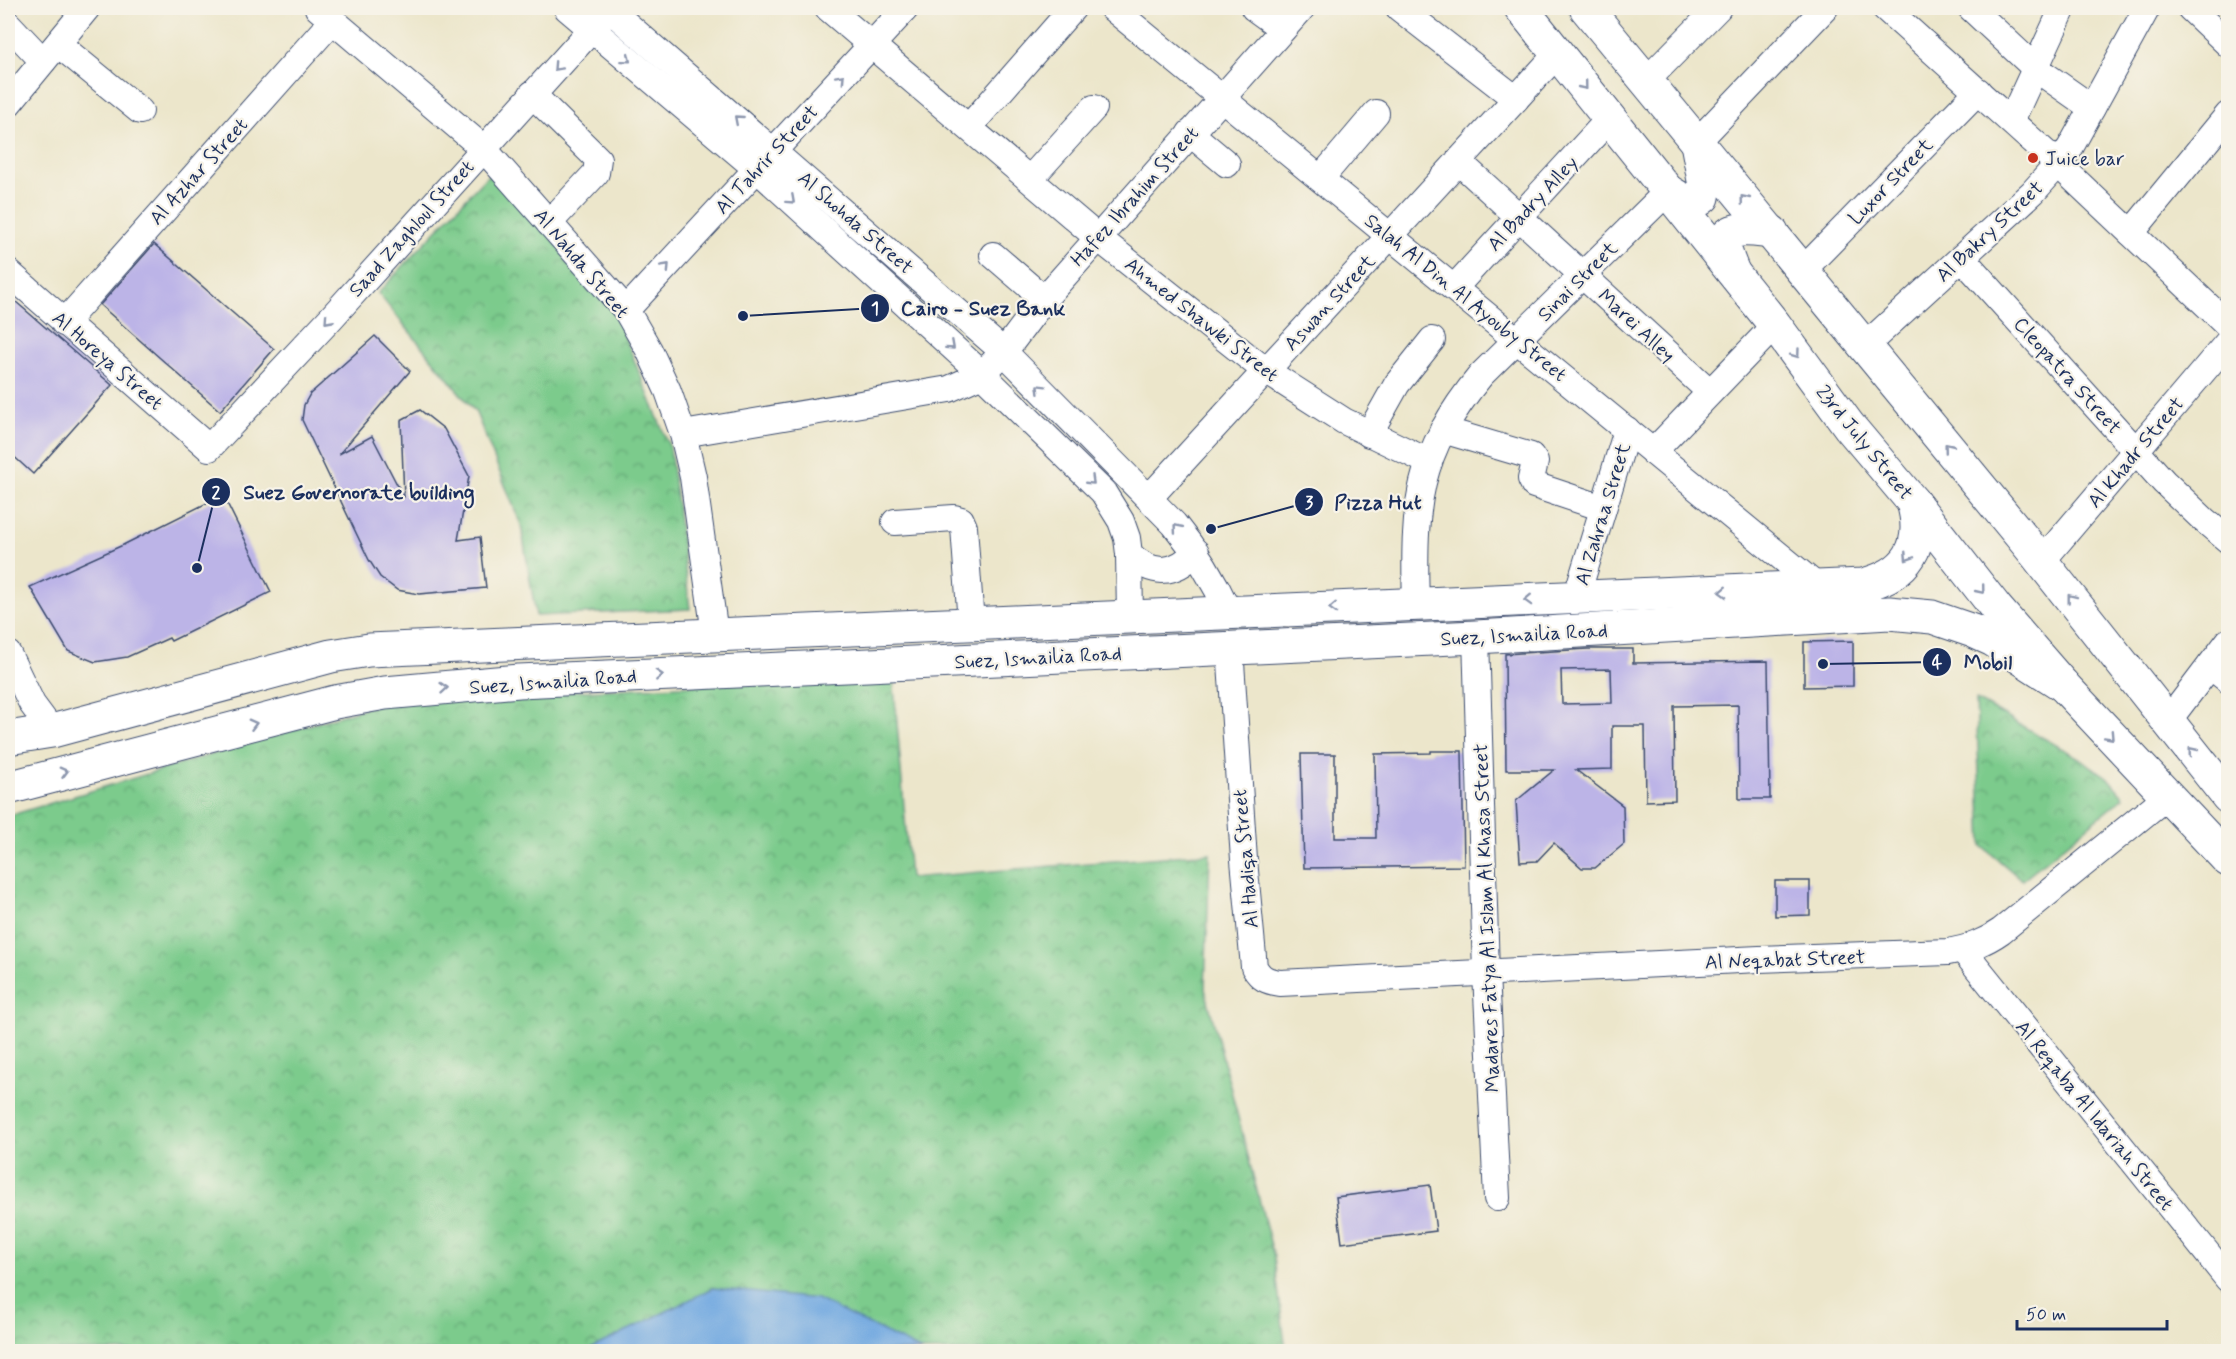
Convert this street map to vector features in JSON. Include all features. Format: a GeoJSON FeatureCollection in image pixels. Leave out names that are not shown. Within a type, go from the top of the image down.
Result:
{"type":"FeatureCollection","features":[{"type":"Feature","properties":{"kind":"main road","name":"23rd July Street"},"geometry":{"type":"LineString","coordinates":[[1521,8],[1775,325],[1849,426],[1913,502],[1986,596],[2063,685],[2229,860]]}},
{"type":"Feature","properties":{"kind":"main road"},"geometry":{"type":"LineString","coordinates":[[1592,10],[1697,142],[2042,561],[2229,797]]}},
{"type":"Feature","properties":{"kind":"main road"},"geometry":{"type":"LineString","coordinates":[[1668,191],[1689,202],[1703,197],[1705,186],[1697,142]]}},
{"type":"Feature","properties":{"kind":"main road"},"geometry":{"type":"LineString","coordinates":[[1733,272],[1725,248],[1727,236],[1738,229],[1772,232]]}},
{"type":"Feature","properties":{"kind":"main road","name":"Suez, Ismailia Road"},"geometry":{"type":"LineString","coordinates":[[8,738],[52,731],[320,659],[379,650],[1863,585],[1882,580],[1896,572],[1907,561],[1918,532],[1918,517],[1913,502]]}},
{"type":"Feature","properties":{"kind":"main road"},"geometry":{"type":"LineString","coordinates":[[1882,580],[1892,591],[1890,613]]}},
{"type":"Feature","properties":{"kind":"main road","name":"Suez, Ismailia Road"},"geometry":{"type":"LineString","coordinates":[[8,788],[335,702],[385,693],[519,681],[1476,637],[1911,613],[1932,617],[1993,640],[2063,685]]}},
{"type":"Feature","properties":{"kind":"main road"},"geometry":{"type":"LineString","coordinates":[[379,650],[375,658],[375,676],[385,693]]}},
{"type":"Feature","properties":{"kind":"main road"},"geometry":{"type":"LineString","coordinates":[[320,659],[329,665],[338,682],[335,702]]}},
{"type":"Feature","properties":{"kind":"street"},"geometry":{"type":"LineString","coordinates":[[8,104],[87,8]]}},
{"type":"Feature","properties":{"kind":"street","name":"Al Shohda Street"},"geometry":{"type":"LineString","coordinates":[[567,8],[765,160],[1004,352],[1174,524],[1196,552],[1214,581],[1229,613]]}},
{"type":"Feature","properties":{"kind":"street","name":"Al Shohda Street"},"geometry":{"type":"LineString","coordinates":[[610,8],[1102,492],[1121,521],[1129,554],[1130,617]]}},
{"type":"Feature","properties":{"kind":"street","name":"Saad Zaghloul Street"},"geometry":{"type":"LineString","coordinates":[[209,448],[331,318],[610,8]]}},
{"type":"Feature","properties":{"kind":"street","name":"Ahmed Shawki Street"},"geometry":{"type":"LineString","coordinates":[[828,8],[1097,237],[1266,371],[1368,434],[1429,462]]}},
{"type":"Feature","properties":{"kind":"street","name":"Al Tahrir Street"},"geometry":{"type":"LineString","coordinates":[[626,310],[906,8]]}},
{"type":"Feature","properties":{"kind":"street"},"geometry":{"type":"LineString","coordinates":[[969,127],[1073,8]]}},
{"type":"Feature","properties":{"kind":"street","name":"Salah Al Din Al Ayouby Street"},"geometry":{"type":"LineString","coordinates":[[1112,8],[1819,588]]}},
{"type":"Feature","properties":{"kind":"street"},"geometry":{"type":"LineString","coordinates":[[1254,8],[1282,29]]}},
{"type":"Feature","properties":{"kind":"street","name":"Hafez Ibrahim Street"},"geometry":{"type":"LineString","coordinates":[[683,434],[949,388],[982,374],[1004,352],[1044,298],[1097,237],[1302,8]]}},
{"type":"Feature","properties":{"kind":"street"},"geometry":{"type":"LineString","coordinates":[[1399,8],[1516,99]]}},
{"type":"Feature","properties":{"kind":"street"},"geometry":{"type":"LineString","coordinates":[[1647,80],[1718,8]]}},
{"type":"Feature","properties":{"kind":"street"},"geometry":{"type":"LineString","coordinates":[[1697,142],[1825,8]]}},
{"type":"Feature","properties":{"kind":"street"},"geometry":{"type":"LineString","coordinates":[[1885,8],[2058,164],[2229,325]]}},
{"type":"Feature","properties":{"kind":"street"},"geometry":{"type":"LineString","coordinates":[[1971,8],[2035,68],[2092,108]]}},
{"type":"Feature","properties":{"kind":"street"},"geometry":{"type":"LineString","coordinates":[[2011,121],[2063,8]]}},
{"type":"Feature","properties":{"kind":"street","name":"Al Bakry Street"},"geometry":{"type":"LineString","coordinates":[[1865,346],[2033,192],[2058,164],[2147,8]]}},
{"type":"Feature","properties":{"kind":"street"},"geometry":{"type":"LineString","coordinates":[[2190,8],[2229,44]]}},
{"type":"Feature","properties":{"kind":"street","name":"Al Nahda Street"},"geometry":{"type":"LineString","coordinates":[[325,14],[483,148],[626,310],[649,350],[668,391],[683,434],[693,477],[715,634]]}},
{"type":"Feature","properties":{"kind":"street","name":"Al Azhar Street"},"geometry":{"type":"LineString","coordinates":[[64,322],[325,14]]}},
{"type":"Feature","properties":{"kind":"street"},"geometry":{"type":"LineString","coordinates":[[8,24],[140,111]]}},
{"type":"Feature","properties":{"kind":"street","name":"Aswan Street"},"geometry":{"type":"LineString","coordinates":[[1149,498],[1558,53]]}},
{"type":"Feature","properties":{"kind":"street","name":"Luxor Street"},"geometry":{"type":"LineString","coordinates":[[1803,270],[1978,91]]}},
{"type":"Feature","properties":{"kind":"street"},"geometry":{"type":"LineString","coordinates":[[532,94],[598,159],[596,173],[549,223]]}},
{"type":"Feature","properties":{"kind":"street"},"geometry":{"type":"LineString","coordinates":[[1030,179],[1094,108]]}},
{"type":"Feature","properties":{"kind":"street"},"geometry":{"type":"LineString","coordinates":[[1321,178],[1376,113]]}},
{"type":"Feature","properties":{"kind":"street"},"geometry":{"type":"LineString","coordinates":[[2131,233],[2229,115]]}},
{"type":"Feature","properties":{"kind":"street","name":"Al Badry Alley"},"geometry":{"type":"LineString","coordinates":[[1454,288],[1610,118]]}},
{"type":"Feature","properties":{"kind":"street"},"geometry":{"type":"LineString","coordinates":[[1191,133],[1227,164]]}},
{"type":"Feature","properties":{"kind":"street","name":"Marei Alley"},"geometry":{"type":"LineString","coordinates":[[1458,161],[1710,392]]}},
{"type":"Feature","properties":{"kind":"street","name":"Sinai Street"},"geometry":{"type":"LineString","coordinates":[[1416,605],[1414,545],[1416,517],[1429,462],[1443,430],[1468,391],[1668,191]]}},
{"type":"Feature","properties":{"kind":"street"},"geometry":{"type":"LineString","coordinates":[[993,255],[1044,298]]}},
{"type":"Feature","properties":{"kind":"street","name":"Cleopatra Street"},"geometry":{"type":"LineString","coordinates":[[1962,258],[2136,451],[2190,507],[2229,540]]}},
{"type":"Feature","properties":{"kind":"street","name":"Al Horeya Street"},"geometry":{"type":"LineString","coordinates":[[8,272],[209,448]]}},
{"type":"Feature","properties":{"kind":"street"},"geometry":{"type":"LineString","coordinates":[[1653,452],[1775,325]]}},
{"type":"Feature","properties":{"kind":"street"},"geometry":{"type":"LineString","coordinates":[[1368,434],[1397,384],[1432,340]]}},
{"type":"Feature","properties":{"kind":"street","name":"Al Khadr Street"},"geometry":{"type":"LineString","coordinates":[[2042,561],[2229,342]]}},
{"type":"Feature","properties":{"kind":"street"},"geometry":{"type":"LineString","coordinates":[[1443,430],[1531,456],[1535,462],[1532,479],[1534,485],[1603,508]]}},
{"type":"Feature","properties":{"kind":"street","name":"Al Zahraa Street"},"geometry":{"type":"LineString","coordinates":[[1576,598],[1627,430]]}},
{"type":"Feature","properties":{"kind":"street"},"geometry":{"type":"LineString","coordinates":[[895,522],[954,518],[961,520],[964,527],[971,624]]}},
{"type":"Feature","properties":{"kind":"street"},"geometry":{"type":"LineString","coordinates":[[1129,554],[1141,565],[1156,570],[1171,569],[1185,563],[1196,552]]}},
{"type":"Feature","properties":{"kind":"street","name":"Madares Fatya Al Islam Al Khasa Street"},"geometry":{"type":"LineString","coordinates":[[1476,637],[1486,973],[1497,1198]]}},
{"type":"Feature","properties":{"kind":"street"},"geometry":{"type":"LineString","coordinates":[[2168,721],[2219,673],[2229,642]]}},
{"type":"Feature","properties":{"kind":"street","name":"Al Hadiqa Street"},"geometry":{"type":"LineString","coordinates":[[1230,647],[1244,860],[1254,967],[1259,976],[1268,981],[1280,983],[1352,980]]}},
{"type":"Feature","properties":{"kind":"street"},"geometry":{"type":"LineString","coordinates":[[8,654],[32,704],[52,731]]}},
{"type":"Feature","properties":{"kind":"street","name":"Al Neqabat Street"},"geometry":{"type":"LineString","coordinates":[[1352,980],[1963,950],[1976,946],[2001,931],[2167,796]]}},
{"type":"Feature","properties":{"kind":"street","name":"Al Reqaba Al Idariah Street"},"geometry":{"type":"LineString","coordinates":[[1963,950],[2229,1279]]}},
{"type":"Feature","properties":{"kind":"green space"},"geometry":{"type":"Polygon","coordinates":[[[488,175],[530,212],[615,313],[670,448],[690,609],[536,616],[521,525],[476,413],[378,293],[488,175]]]}},
{"type":"Feature","properties":{"kind":"green space"},"geometry":{"type":"Polygon","coordinates":[[[893,675],[910,878],[1210,853],[1205,989],[1274,1257],[1286,1351],[8,1351],[8,816],[389,701],[893,675]]]}},
{"type":"Feature","properties":{"kind":"green space"},"geometry":{"type":"Polygon","coordinates":[[[1976,700],[2079,758],[2107,777],[2124,797],[2022,880],[1982,846],[1976,700]]]}},
{"type":"Feature","properties":{"kind":"water"},"geometry":{"type":"Polygon","coordinates":[[[713,1288],[817,1299],[922,1351],[586,1351],[713,1288]]]}},
{"type":"Feature","properties":{"kind":"building"},"geometry":{"type":"Polygon","coordinates":[[[154,244],[274,349],[220,411],[100,305],[154,244]]]}},
{"type":"Feature","properties":{"kind":"building"},"geometry":{"type":"Polygon","coordinates":[[[8,295],[112,385],[33,474],[8,451],[8,295]]]}},
{"type":"Feature","properties":{"kind":"building"},"geometry":{"type":"Polygon","coordinates":[[[375,336],[410,371],[339,454],[372,436],[404,498],[401,420],[420,410],[444,429],[469,476],[458,540],[480,537],[486,588],[419,594],[397,590],[380,577],[369,560],[302,420],[304,405],[310,394],[375,336]]]}},
{"type":"Feature","properties":{"kind":"building"},"geometry":{"type":"Polygon","coordinates":[[[223,495],[271,592],[171,641],[169,638],[127,657],[95,662],[68,651],[30,587],[123,545],[223,495]]]}},
{"type":"Feature","properties":{"kind":"building"},"geometry":{"type":"Polygon","coordinates":[[[1853,641],[1853,686],[1804,687],[1804,642],[1853,641]]]}},
{"type":"Feature","properties":{"kind":"building"},"geometry":{"type":"Polygon","coordinates":[[[1633,649],[1633,663],[1768,661],[1770,799],[1739,799],[1738,705],[1674,706],[1675,800],[1646,801],[1645,726],[1612,726],[1612,769],[1576,770],[1623,806],[1624,844],[1595,868],[1582,868],[1554,843],[1537,861],[1520,862],[1516,801],[1554,770],[1506,770],[1505,654],[1633,649]],[[1611,669],[1561,670],[1562,704],[1612,703],[1611,669]]]}},
{"type":"Feature","properties":{"kind":"building"},"geometry":{"type":"Polygon","coordinates":[[[1431,751],[1462,751],[1464,866],[1304,868],[1301,754],[1335,754],[1335,838],[1376,838],[1375,754],[1431,753],[1431,751]]]}},
{"type":"Feature","properties":{"kind":"building"},"geometry":{"type":"Polygon","coordinates":[[[1775,881],[1810,881],[1810,915],[1775,916],[1775,881]]]}},
{"type":"Feature","properties":{"kind":"building"},"geometry":{"type":"Polygon","coordinates":[[[1430,1185],[1436,1231],[1342,1243],[1336,1197],[1430,1185]]]}},
{"type":"Feature","properties":{"kind":"place","name":"Juice bar"},"geometry":{"type":"Point","coordinates":[2033,158]}},
{"type":"Feature","properties":{"kind":"place","name":"Cairo - Suez Bank"},"geometry":{"type":"Point","coordinates":[743,316]}},
{"type":"Feature","properties":{"kind":"place","name":"Pizza Hut"},"geometry":{"type":"Point","coordinates":[1211,529]}},
{"type":"Feature","properties":{"kind":"place","name":"Suez Governorate building"},"geometry":{"type":"Point","coordinates":[197,568]}},
{"type":"Feature","properties":{"kind":"place","name":"Mobil"},"geometry":{"type":"Point","coordinates":[1823,664]}}]}
